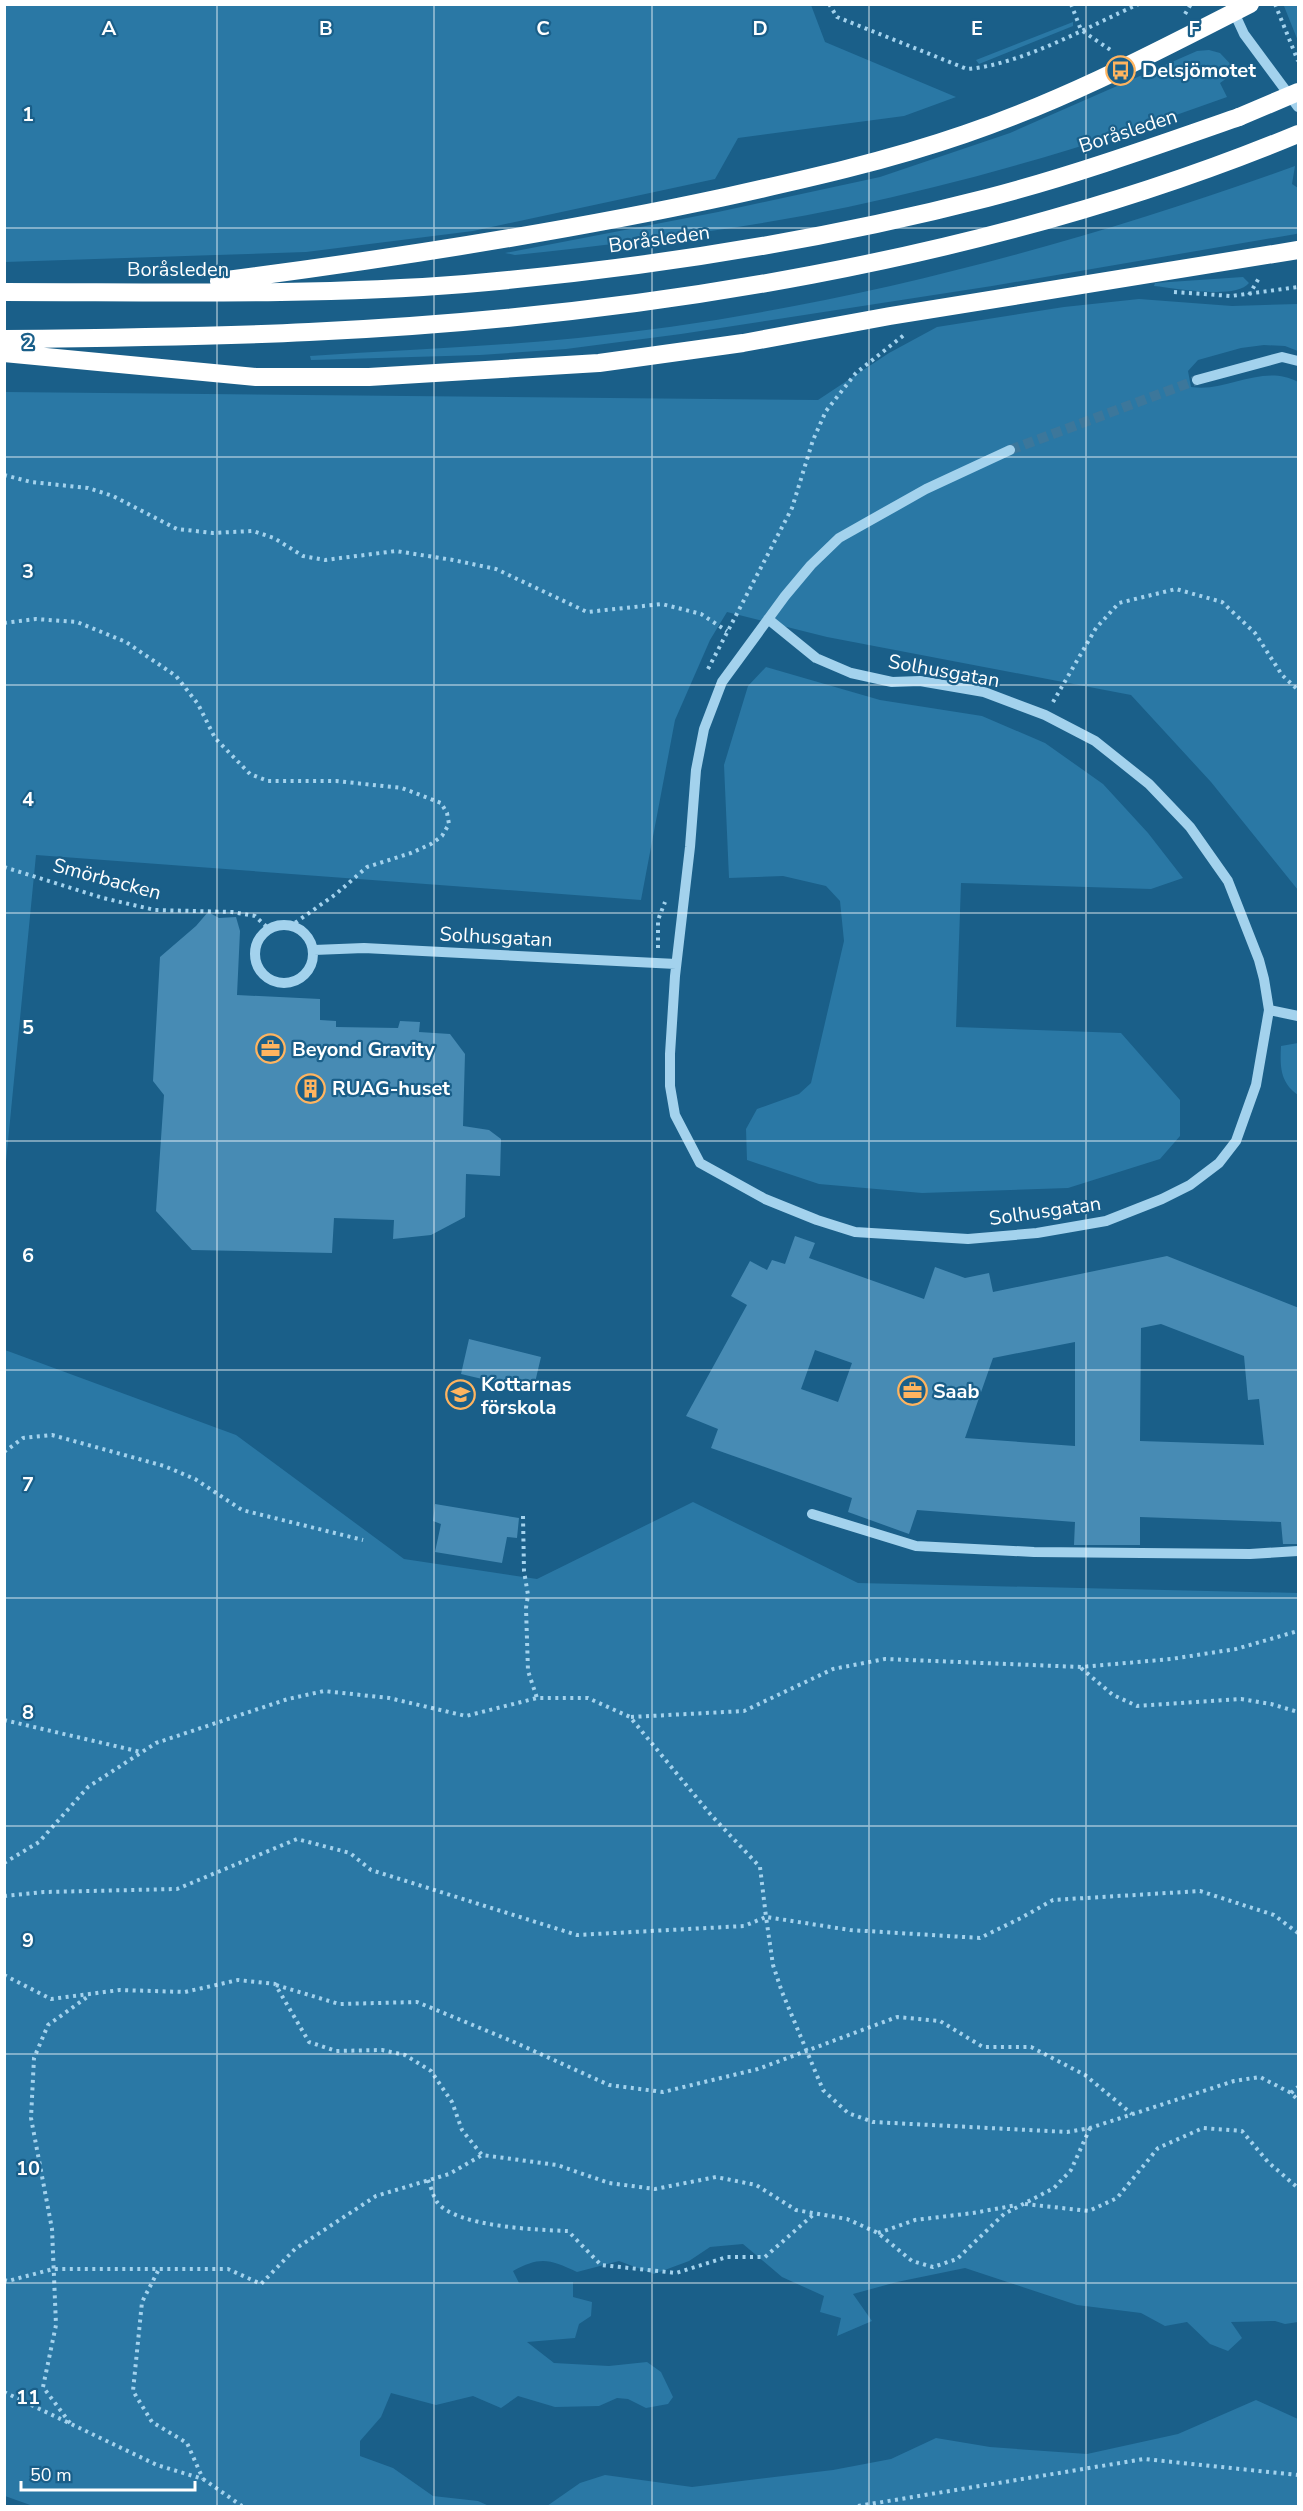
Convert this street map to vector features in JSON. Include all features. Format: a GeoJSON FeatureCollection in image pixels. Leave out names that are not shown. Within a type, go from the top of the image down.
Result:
{"type":"FeatureCollection","features":[{"type":"Feature","properties":{"kind":"highway"},"geometry":{"type":"LineString","coordinates":[[143,292],[511,238],[669,209],[835,172],[964,134],[1056,100],[1120,70],[1238,7]]}},
{"type":"Feature","properties":{"kind":"highway","name":"Boråsleden"},"geometry":{"type":"LineString","coordinates":[[4,292],[320,290],[462,284],[601,270],[748,249],[987,198],[1111,162],[1239,117],[1299,93]]}},
{"type":"Feature","properties":{"kind":"highway"},"geometry":{"type":"LineString","coordinates":[[4,339],[322,331],[598,308],[680,296],[873,262],[1009,231],[1125,197],[1299,135]]}},
{"type":"Feature","properties":{"kind":"highway"},"geometry":{"type":"LineString","coordinates":[[4,353],[256,377],[369,377],[577,364],[743,343],[1299,250]]}},
{"type":"Feature","properties":{"kind":"street"},"geometry":{"type":"LineString","coordinates":[[1238,7],[1244,34],[1299,107]]}},
{"type":"Feature","properties":{"kind":"street"},"geometry":{"type":"LineString","coordinates":[[1197,380],[1282,357],[1299,361]]}},
{"type":"Feature","properties":{"kind":"street","name":"Solhusgatan"},"geometry":{"type":"LineString","coordinates":[[768,619],[816,658],[851,673],[892,682],[920,681],[984,692],[1046,715],[1095,741],[1149,784],[1190,827],[1228,881],[1262,970],[1269,1010],[1256,1085],[1236,1141],[1219,1163],[1190,1185],[1162,1199],[1106,1221],[1037,1233],[968,1239],[855,1232],[816,1220],[765,1199],[699,1163],[675,1115],[670,1086],[670,1054],[676,964],[690,847],[696,770],[704,729],[722,682],[768,619],[811,565],[839,538],[917,493],[1010,450]]}},
{"type":"Feature","properties":{"kind":"street"},"geometry":{"type":"LineString","coordinates":[[280,925],[292,925],[310,939],[314,950],[313,962],[308,972],[299,980],[288,984],[277,983],[266,978],[258,969],[255,958],[256,947],[261,936],[269,929],[280,925]]}},
{"type":"Feature","properties":{"kind":"street","name":"Solhusgatan"},"geometry":{"type":"LineString","coordinates":[[314,950],[364,948],[676,964]]}},
{"type":"Feature","properties":{"kind":"street"},"geometry":{"type":"LineString","coordinates":[[1269,1010],[1299,1016]]}},
{"type":"Feature","properties":{"kind":"street"},"geometry":{"type":"LineString","coordinates":[[812,1514],[916,1546],[1034,1552],[1250,1554],[1299,1551]]}},
{"type":"Feature","properties":{"kind":"path"},"geometry":{"type":"LineString","coordinates":[[829,4],[837,17],[967,69],[980,68],[1034,51],[1139,4]]}},
{"type":"Feature","properties":{"kind":"path"},"geometry":{"type":"LineString","coordinates":[[1071,4],[1081,30],[1109,51],[1118,49]]}},
{"type":"Feature","properties":{"kind":"path"},"geometry":{"type":"LineString","coordinates":[[1275,4],[1299,61]]}},
{"type":"Feature","properties":{"kind":"path"},"geometry":{"type":"LineString","coordinates":[[4,476],[32,482],[88,488],[113,496],[177,530],[213,534],[253,531],[274,538],[303,556],[325,560],[396,551],[453,560],[496,569],[587,612],[662,604],[700,614],[727,631]]}},
{"type":"Feature","properties":{"kind":"path"},"geometry":{"type":"LineString","coordinates":[[1046,715],[1096,628],[1119,603],[1176,589],[1222,602],[1256,633],[1282,675],[1299,690]]}},
{"type":"Feature","properties":{"kind":"path"},"geometry":{"type":"LineString","coordinates":[[4,623],[36,619],[77,622],[126,642],[176,676],[198,704],[215,738],[250,774],[268,781],[336,781],[402,788],[441,803],[447,813],[449,824],[442,836],[411,853],[367,867],[336,894],[292,925]]}},
{"type":"Feature","properties":{"kind":"path","name":"Smörbacken"},"geometry":{"type":"LineString","coordinates":[[4,867],[103,898],[155,910],[232,912],[255,916],[269,929]]}},
{"type":"Feature","properties":{"kind":"path"},"geometry":{"type":"LineString","coordinates":[[4,1452],[23,1438],[52,1435],[164,1466],[195,1479],[242,1510],[363,1540]]}},
{"type":"Feature","properties":{"kind":"path"},"geometry":{"type":"LineString","coordinates":[[523,1516],[524,1571],[528,1595],[526,1608],[528,1671],[537,1698]]}},
{"type":"Feature","properties":{"kind":"path"},"geometry":{"type":"LineString","coordinates":[[630,1717],[744,1711],[833,1669],[885,1659],[1081,1667],[1171,1659],[1225,1651],[1299,1631]]}},
{"type":"Feature","properties":{"kind":"path"},"geometry":{"type":"LineString","coordinates":[[1081,1667],[1113,1695],[1137,1706],[1241,1700],[1271,1704],[1299,1712]]}},
{"type":"Feature","properties":{"kind":"path"},"geometry":{"type":"LineString","coordinates":[[4,1863],[39,1842],[88,1787],[156,1743],[288,1699],[324,1691],[388,1698],[466,1716],[537,1698],[588,1698],[630,1717],[711,1815],[760,1867],[773,1965],[823,2090],[848,2113],[873,2122],[1067,2132],[1090,2128],[1234,2080],[1260,2077],[1291,2093],[1299,2100]]}},
{"type":"Feature","properties":{"kind":"path"},"geometry":{"type":"LineString","coordinates":[[4,1720],[142,1752]]}},
{"type":"Feature","properties":{"kind":"path"},"geometry":{"type":"LineString","coordinates":[[4,1896],[44,1892],[177,1889],[297,1839],[350,1853],[371,1870],[577,1935],[744,1926],[766,1917],[850,1930],[980,1938],[1053,1900],[1200,1891],[1274,1915],[1299,1933]]}},
{"type":"Feature","properties":{"kind":"path"},"geometry":{"type":"LineString","coordinates":[[4,1975],[51,1999],[120,1990],[185,1992],[238,1980],[275,1984],[339,2004],[417,2002],[609,2085],[663,2091],[758,2069],[897,2017],[940,2021],[983,2047],[1031,2047],[1085,2075],[1132,2114]]}},
{"type":"Feature","properties":{"kind":"path"},"geometry":{"type":"LineString","coordinates":[[275,1984],[309,2042],[336,2051],[382,2050],[405,2055],[431,2071],[452,2102],[462,2130],[482,2155]]}},
{"type":"Feature","properties":{"kind":"path"},"geometry":{"type":"LineString","coordinates":[[70,2423],[43,2387],[56,2325],[52,2229],[31,2118],[34,2058],[48,2025],[92,1993]]}},
{"type":"Feature","properties":{"kind":"path"},"geometry":{"type":"LineString","coordinates":[[1291,2093],[1299,2087]]}},
{"type":"Feature","properties":{"kind":"path"},"geometry":{"type":"LineString","coordinates":[[4,2280],[8,2281],[53,2269],[228,2270],[261,2284],[295,2249],[376,2196],[449,2174],[482,2155],[557,2165],[609,2183],[655,2189],[716,2177],[756,2185],[796,2210],[847,2219],[878,2233],[912,2261],[933,2267],[957,2259],[1004,2214],[1054,2188],[1071,2170],[1090,2128]]}},
{"type":"Feature","properties":{"kind":"path"},"geometry":{"type":"LineString","coordinates":[[878,2233],[915,2220],[1023,2204],[1089,2211],[1117,2198],[1158,2148],[1203,2128],[1242,2131],[1268,2162],[1299,2188]]}},
{"type":"Feature","properties":{"kind":"path"},"geometry":{"type":"LineString","coordinates":[[428,2180],[438,2203],[462,2218],[516,2229],[568,2231],[601,2265],[676,2273],[728,2257],[765,2257],[815,2213]]}},
{"type":"Feature","properties":{"kind":"path"},"geometry":{"type":"LineString","coordinates":[[158,2271],[142,2302],[133,2391],[152,2422],[187,2443],[203,2479]]}},
{"type":"Feature","properties":{"kind":"path"},"geometry":{"type":"LineString","coordinates":[[4,2392],[157,2465],[203,2479],[242,2506]]}},
{"type":"Feature","properties":{"kind":"path"},"geometry":{"type":"LineString","coordinates":[[858,2506],[1144,2459],[1299,2475]]}},
{"type":"Feature","properties":{"kind":"shaded area"},"geometry":{"type":"Polygon","coordinates":[[[1286,4],[1298,5],[1298,41],[1284,6],[1286,4]]]}},
{"type":"Feature","properties":{"kind":"shaded area"},"geometry":{"type":"Polygon","coordinates":[[[4,5],[811,5],[825,42],[956,97],[904,116],[738,138],[715,179],[473,231],[306,252],[5,262],[4,5]]]}},
{"type":"Feature","properties":{"kind":"shaded area"},"geometry":{"type":"Polygon","coordinates":[[[1073,22],[1073,26],[979,64],[976,60],[1073,22]]]}},
{"type":"Feature","properties":{"kind":"shaded area"},"geometry":{"type":"Polygon","coordinates":[[[1209,50],[1220,53],[1237,71],[1220,83],[1227,97],[1039,159],[944,185],[765,223],[598,246],[515,255],[505,253],[718,212],[880,177],[1010,133],[1197,51],[1209,50]]]}},
{"type":"Feature","properties":{"kind":"shaded area"},"geometry":{"type":"Polygon","coordinates":[[[1295,166],[1292,184],[1298,188],[1298,233],[1296,234],[992,286],[681,334],[566,349],[480,355],[311,360],[310,356],[578,338],[670,327],[761,312],[942,274],[1031,250],[1208,196],[1295,166]]]}},
{"type":"Feature","properties":{"kind":"shaded area"},"geometry":{"type":"Polygon","coordinates":[[[1243,277],[1249,283],[1232,291],[1204,292],[1154,286],[1155,283],[1243,277]]]}},
{"type":"Feature","properties":{"kind":"shaded area"},"geometry":{"type":"Polygon","coordinates":[[[1139,299],[1232,306],[1298,304],[1298,351],[1285,346],[1264,345],[1241,348],[1198,360],[1188,371],[1191,387],[1204,388],[1271,376],[1285,377],[1298,382],[1298,890],[1211,782],[1131,695],[827,637],[727,612],[710,640],[675,720],[641,900],[36,855],[5,1172],[5,392],[818,400],[889,353],[937,327],[1064,307],[1139,299]]]}},
{"type":"Feature","properties":{"kind":"shaded area"},"geometry":{"type":"Polygon","coordinates":[[[766,667],[880,700],[982,716],[1045,743],[1103,784],[1148,833],[1183,878],[1151,889],[961,883],[956,1027],[1121,1033],[1180,1100],[1180,1136],[1160,1159],[1068,1188],[922,1193],[819,1184],[747,1160],[746,1129],[757,1109],[799,1094],[811,1083],[844,941],[840,901],[826,886],[783,876],[729,878],[724,765],[748,686],[766,667]]]}},
{"type":"Feature","properties":{"kind":"shaded area"},"geometry":{"type":"Polygon","coordinates":[[[1298,1043],[1298,1095],[1288,1085],[1282,1074],[1281,1046],[1298,1043]]]}},
{"type":"Feature","properties":{"kind":"shaded area"},"geometry":{"type":"Polygon","coordinates":[[[5,1350],[236,1435],[404,1559],[537,1579],[693,1502],[858,1583],[1298,1593],[1298,2322],[1285,2324],[1275,2321],[1231,2322],[1242,2338],[1228,2351],[1210,2344],[1187,2322],[1165,2326],[1141,2313],[1077,2305],[965,2268],[853,2294],[872,2321],[837,2336],[841,2318],[820,2312],[824,2296],[782,2277],[743,2244],[710,2247],[689,2261],[654,2274],[619,2261],[577,2272],[552,2262],[538,2261],[513,2271],[519,2283],[573,2282],[573,2297],[592,2302],[591,2316],[579,2324],[575,2338],[527,2342],[554,2363],[609,2366],[647,2362],[661,2372],[673,2397],[668,2404],[646,2408],[628,2399],[617,2398],[599,2406],[555,2407],[518,2396],[501,2408],[473,2396],[436,2405],[391,2393],[381,2417],[360,2441],[360,2456],[393,2468],[433,2496],[478,2501],[489,2506],[33,2506],[5,2496],[5,1350]]]}},
{"type":"Feature","properties":{"kind":"shaded area"},"geometry":{"type":"Polygon","coordinates":[[[1256,2400],[1298,2419],[1298,2506],[547,2506],[580,2483],[605,2475],[692,2487],[833,2470],[891,2459],[936,2438],[990,2447],[1087,2454],[1178,2434],[1256,2400]]]}},
{"type":"Feature","properties":{"kind":"building","name":"RUAG-huset"},"geometry":{"type":"Polygon","coordinates":[[[208,912],[219,918],[236,917],[240,931],[237,995],[320,999],[320,1020],[336,1021],[336,1027],[398,1028],[400,1021],[420,1022],[419,1032],[450,1034],[465,1054],[463,1126],[489,1130],[501,1139],[500,1176],[466,1174],[465,1217],[431,1235],[393,1239],[394,1220],[334,1218],[332,1253],[192,1250],[156,1211],[164,1095],[153,1081],[160,957],[196,926],[208,912]]]}},
{"type":"Feature","properties":{"kind":"building","name":"Saab"},"geometry":{"type":"Polygon","coordinates":[[[795,1236],[815,1243],[809,1258],[924,1299],[935,1267],[965,1278],[989,1273],[993,1292],[1167,1256],[1299,1308],[1299,1544],[1283,1544],[1281,1522],[1140,1517],[1140,1545],[1074,1545],[1075,1522],[917,1510],[909,1534],[848,1512],[852,1498],[711,1448],[718,1429],[686,1416],[747,1305],[731,1296],[750,1261],[767,1270],[772,1260],[785,1264],[795,1236]],[[1161,1324],[1141,1328],[1140,1441],[1264,1445],[1259,1399],[1248,1400],[1244,1356],[1161,1324]],[[1075,1342],[993,1358],[965,1438],[1075,1446],[1075,1342]],[[815,1350],[801,1389],[838,1402],[852,1363],[815,1350]]]}},
{"type":"Feature","properties":{"kind":"building"},"geometry":{"type":"Polygon","coordinates":[[[469,1339],[541,1357],[533,1391],[461,1374],[469,1339]]]}},
{"type":"Feature","properties":{"kind":"building"},"geometry":{"type":"Polygon","coordinates":[[[435,1504],[519,1518],[517,1538],[507,1537],[502,1563],[435,1552],[441,1524],[433,1521],[435,1504]]]}},
{"type":"Feature","properties":{"kind":"tunnel"},"geometry":{"type":"LineString","coordinates":[[1010,450],[1197,380]]}},
{"type":"Feature","properties":{"kind":"place","name":"Delsjömotet"},"geometry":{"type":"Point","coordinates":[1121,70]}},
{"type":"Feature","properties":{"kind":"place","name":"Beyond Gravity"},"geometry":{"type":"Point","coordinates":[271,1049]}},
{"type":"Feature","properties":{"kind":"place","name":"RUAG-huset"},"geometry":{"type":"Point","coordinates":[311,1088]}},
{"type":"Feature","properties":{"kind":"place","name":"Saab"},"geometry":{"type":"Point","coordinates":[912,1391]}},
{"type":"Feature","properties":{"kind":"place","name":"Kottarnas förskola"},"geometry":{"type":"Point","coordinates":[460,1395]}}]}
